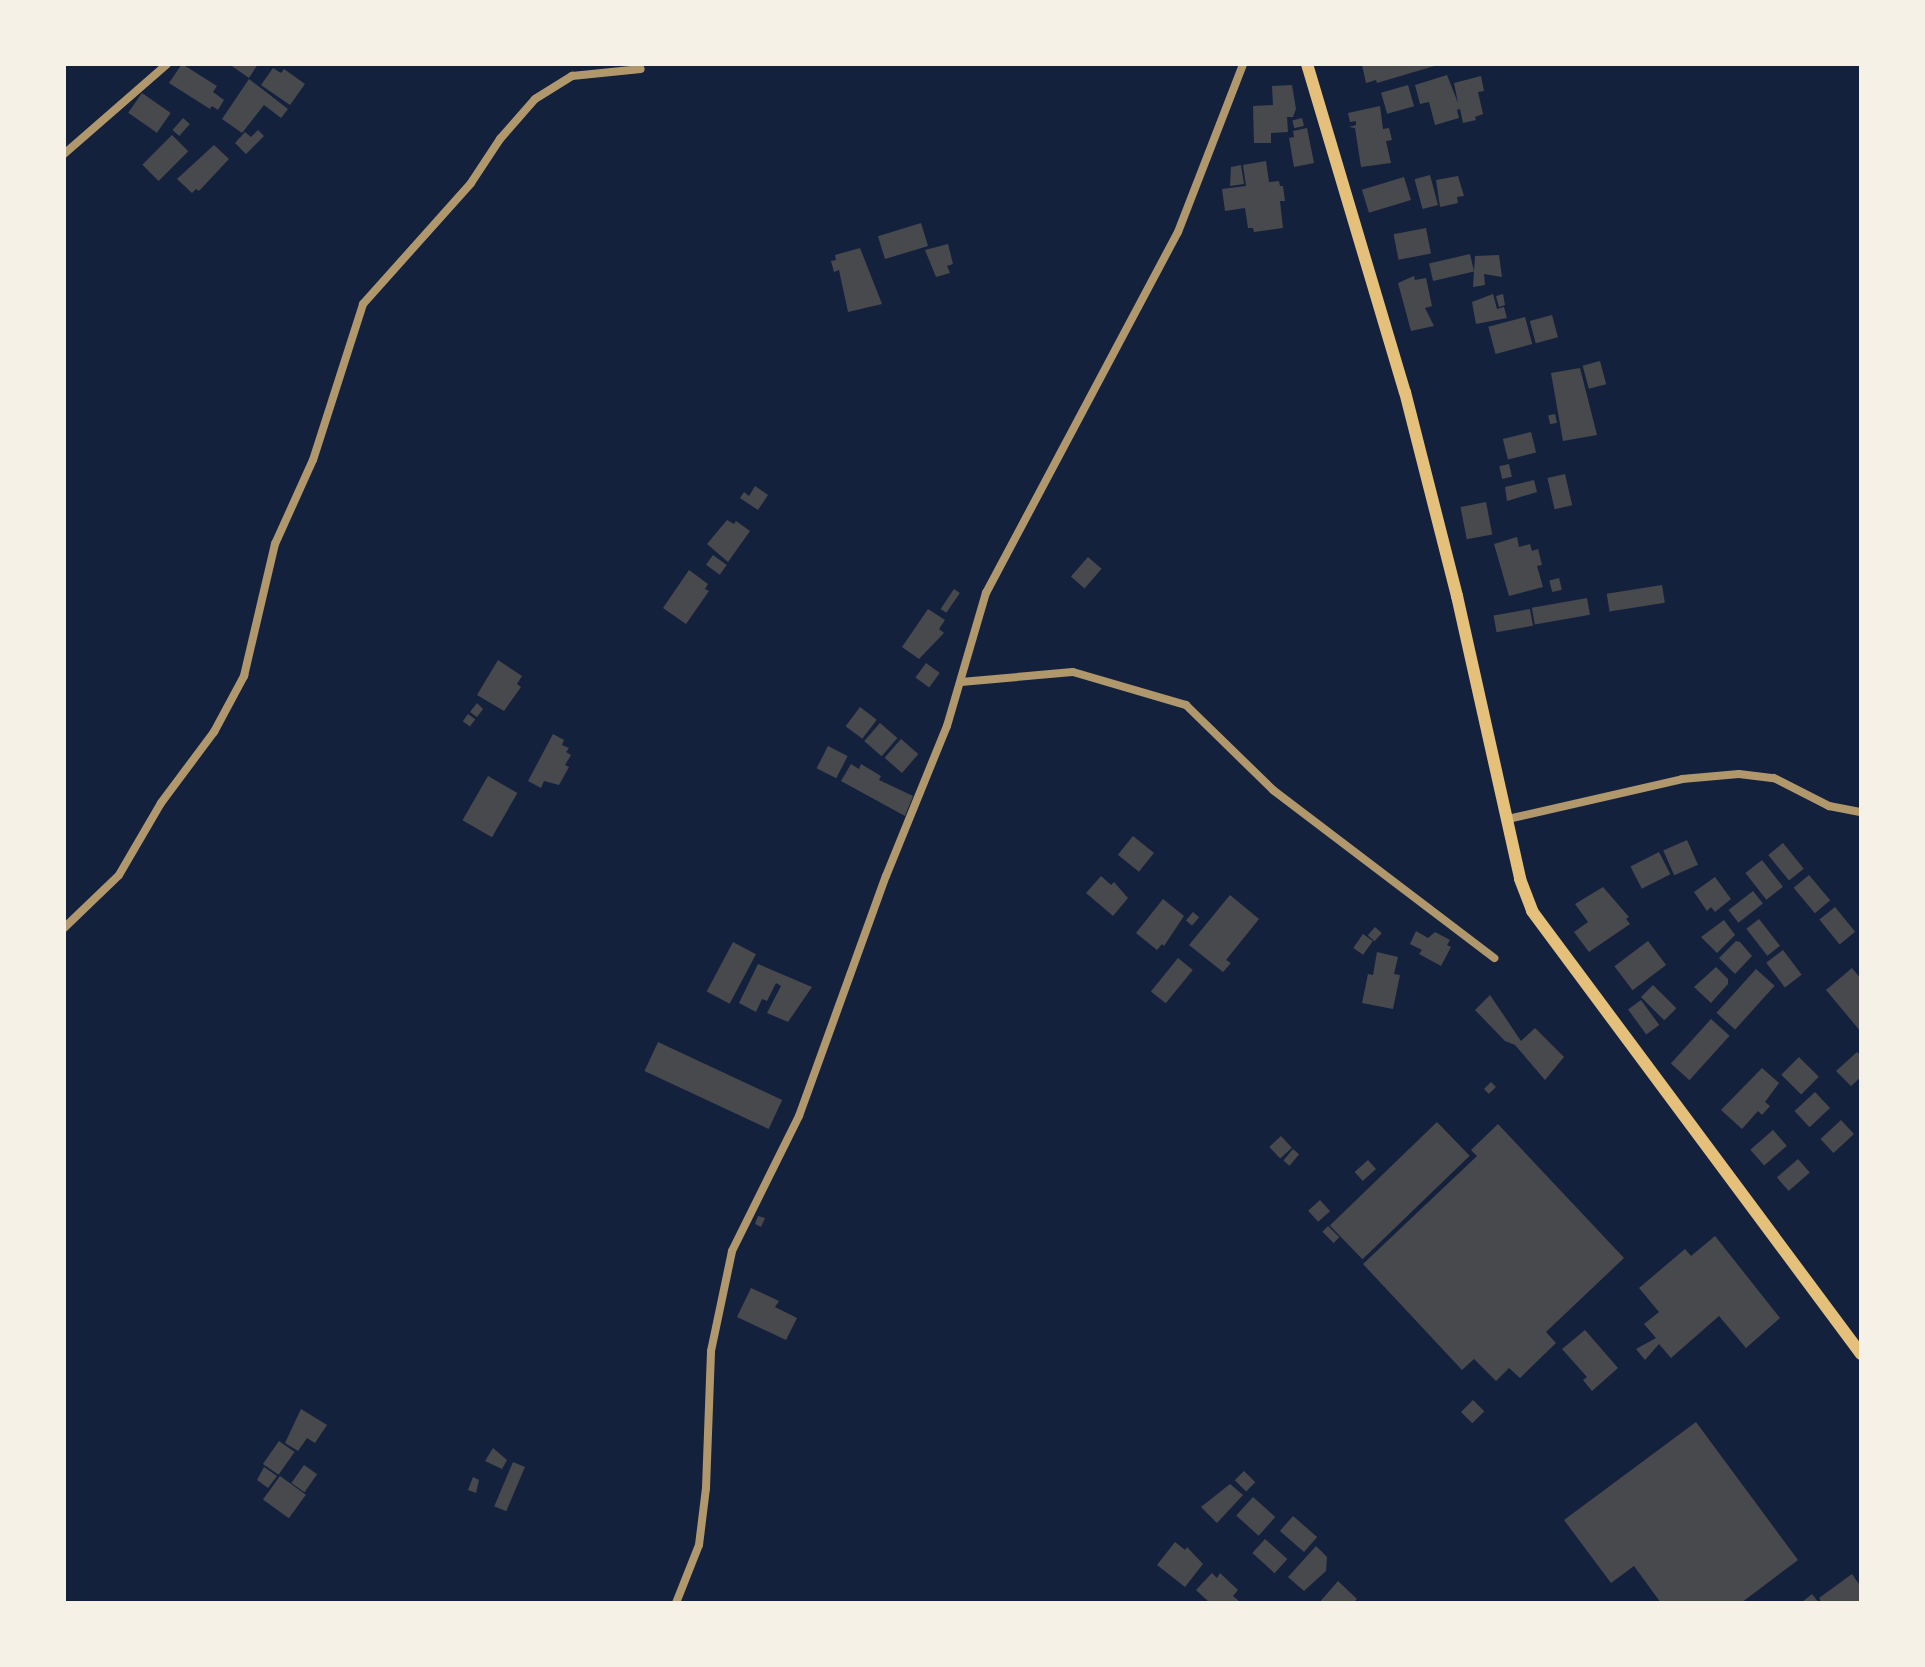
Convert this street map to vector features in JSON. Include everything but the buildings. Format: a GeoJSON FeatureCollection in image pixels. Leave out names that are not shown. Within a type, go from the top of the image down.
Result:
{"type":"FeatureCollection","features":[{"type":"Feature","properties":{"kind":"main road"},"geometry":{"type":"LineString","coordinates":[[1307,64],[1405,392],[1520,879],[1532,911],[1861,1354]]}},
{"type":"Feature","properties":{"kind":"street"},"geometry":{"type":"LineString","coordinates":[[64,154],[167,64]]}},
{"type":"Feature","properties":{"kind":"street"},"geometry":{"type":"LineString","coordinates":[[676,1603],[699,1545],[706,1488],[711,1351],[726,1268],[739,1234],[799,1116],[961,682],[986,593],[1178,232],[1243,64]]}},
{"type":"Feature","properties":{"kind":"street"},"geometry":{"type":"LineString","coordinates":[[64,928],[119,875],[161,803],[214,732],[244,676],[275,544],[313,460],[363,304],[471,183],[500,139],[535,99],[572,76],[641,69]]}},
{"type":"Feature","properties":{"kind":"street"},"geometry":{"type":"LineString","coordinates":[[961,682],[1073,672],[1186,705],[1273,790],[1494,958]]}},
{"type":"Feature","properties":{"kind":"street"},"geometry":{"type":"LineString","coordinates":[[1508,819],[1682,779],[1739,774],[1774,778],[1829,806],[1861,812]]}}]}
